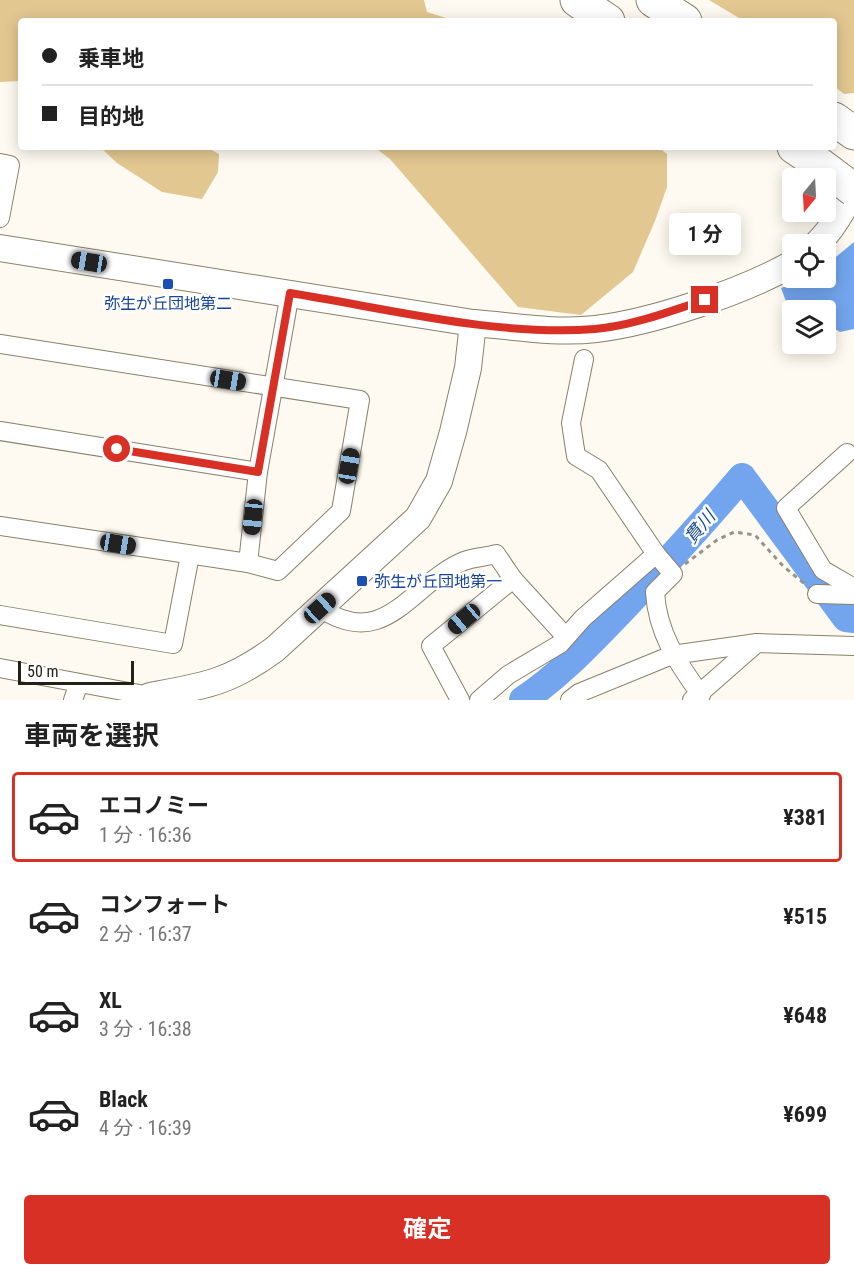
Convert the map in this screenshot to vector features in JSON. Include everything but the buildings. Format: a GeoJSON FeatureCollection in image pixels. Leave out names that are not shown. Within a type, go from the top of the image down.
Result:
{"type":"FeatureCollection","features":[{"type":"Feature","properties":{"kind":"highway"},"geometry":{"type":"LineString","coordinates":[[577,0],[604,18]]}},
{"type":"Feature","properties":{"kind":"highway"},"geometry":{"type":"LineString","coordinates":[[652,0],[680,18]]}},
{"type":"Feature","properties":{"kind":"highway"},"geometry":{"type":"LineString","coordinates":[[837,121],[854,133]]}},
{"type":"Feature","properties":{"kind":"highway"},"geometry":{"type":"LineString","coordinates":[[804,154],[854,190]]}},
{"type":"Feature","properties":{"kind":"street"},"geometry":{"type":"LineString","coordinates":[[0,163],[10,165],[0,218]]}},
{"type":"Feature","properties":{"kind":"street"},"geometry":{"type":"LineString","coordinates":[[827,234],[844,209],[854,185]]}},
{"type":"Feature","properties":{"kind":"street"},"geometry":{"type":"LineString","coordinates":[[0,248],[473,323],[551,330],[596,329],[644,319],[705,300],[782,268]]}},
{"type":"Feature","properties":{"kind":"street"},"geometry":{"type":"LineString","coordinates":[[248,563],[258,472],[290,293]]}},
{"type":"Feature","properties":{"kind":"street"},"geometry":{"type":"LineString","coordinates":[[0,668],[76,692],[149,698],[217,683],[251,666],[320,608],[418,518],[438,481],[468,368],[473,323]]}},
{"type":"Feature","properties":{"kind":"street"},"geometry":{"type":"LineString","coordinates":[[0,344],[360,400],[341,511],[278,571],[248,563],[0,526]]}},
{"type":"Feature","properties":{"kind":"street"},"geometry":{"type":"LineString","coordinates":[[584,359],[571,423],[576,456],[599,470],[664,564]]}},
{"type":"Feature","properties":{"kind":"street"},"geometry":{"type":"LineString","coordinates":[[0,431],[258,472]]}},
{"type":"Feature","properties":{"kind":"street"},"geometry":{"type":"LineString","coordinates":[[847,453],[786,508],[823,570],[854,588]]}},
{"type":"Feature","properties":{"kind":"street"},"geometry":{"type":"LineString","coordinates":[[320,608],[335,618],[359,625],[388,616],[464,561],[496,554],[513,579],[566,637]]}},
{"type":"Feature","properties":{"kind":"street"},"geometry":{"type":"LineString","coordinates":[[0,615],[173,644],[190,555]]}},
{"type":"Feature","properties":{"kind":"street"},"geometry":{"type":"LineString","coordinates":[[664,564],[655,592],[655,604],[671,652],[697,698],[756,643]]}},
{"type":"Feature","properties":{"kind":"street"},"geometry":{"type":"LineString","coordinates":[[479,700],[508,675],[560,644],[583,618],[664,564]]}},
{"type":"Feature","properties":{"kind":"street"},"geometry":{"type":"LineString","coordinates":[[460,700],[432,646],[513,579]]}},
{"type":"Feature","properties":{"kind":"street"},"geometry":{"type":"LineString","coordinates":[[817,594],[854,595]]}},
{"type":"Feature","properties":{"kind":"street"},"geometry":{"type":"LineString","coordinates":[[570,700],[579,693],[671,652],[756,643],[854,646]]}},
{"type":"Feature","properties":{"kind":"path"},"geometry":{"type":"LineString","coordinates":[[664,564],[734,532],[755,535],[783,566],[817,594]]}},
{"type":"Feature","properties":{"kind":"shaded area"},"geometry":{"type":"Polygon","coordinates":[[[0,0],[424,0],[427,12],[446,18],[18,18],[18,81],[0,82],[0,0]]]}},
{"type":"Feature","properties":{"kind":"shaded area"},"geometry":{"type":"Polygon","coordinates":[[[709,0],[854,0],[854,93],[844,94],[837,88],[837,18],[739,18],[709,0]]]}},
{"type":"Feature","properties":{"kind":"shaded area"},"geometry":{"type":"Polygon","coordinates":[[[103,150],[212,150],[219,154],[218,172],[202,199],[162,192],[117,163],[103,150]]]}},
{"type":"Feature","properties":{"kind":"shaded area"},"geometry":{"type":"Polygon","coordinates":[[[378,150],[662,150],[667,154],[667,187],[633,272],[581,315],[518,307],[390,159],[378,150]]]}},
{"type":"Feature","properties":{"kind":"water"},"geometry":{"type":"Polygon","coordinates":[[[854,242],[854,329],[840,332],[836,330],[836,300],[786,300],[781,288],[836,288],[836,257],[854,242]]]}},
{"type":"Feature","properties":{"kind":"waterway","name":"貫川"},"geometry":{"type":"LineString","coordinates":[[523,700],[561,670],[596,637],[666,563],[742,477],[846,618],[854,619]]}},
{"type":"Feature","properties":{"kind":"place","name":"弥生が丘団地第二"},"geometry":{"type":"Point","coordinates":[168,284]}},
{"type":"Feature","properties":{"kind":"place","name":"弥生が丘団地第一"},"geometry":{"type":"Point","coordinates":[362,581]}},
{"type":"Feature","properties":{"kind":"route"},"geometry":{"type":"LineString","coordinates":[[117,449],[258,472],[290,293],[473,323],[551,330],[596,329],[644,319],[705,300]]}}]}
